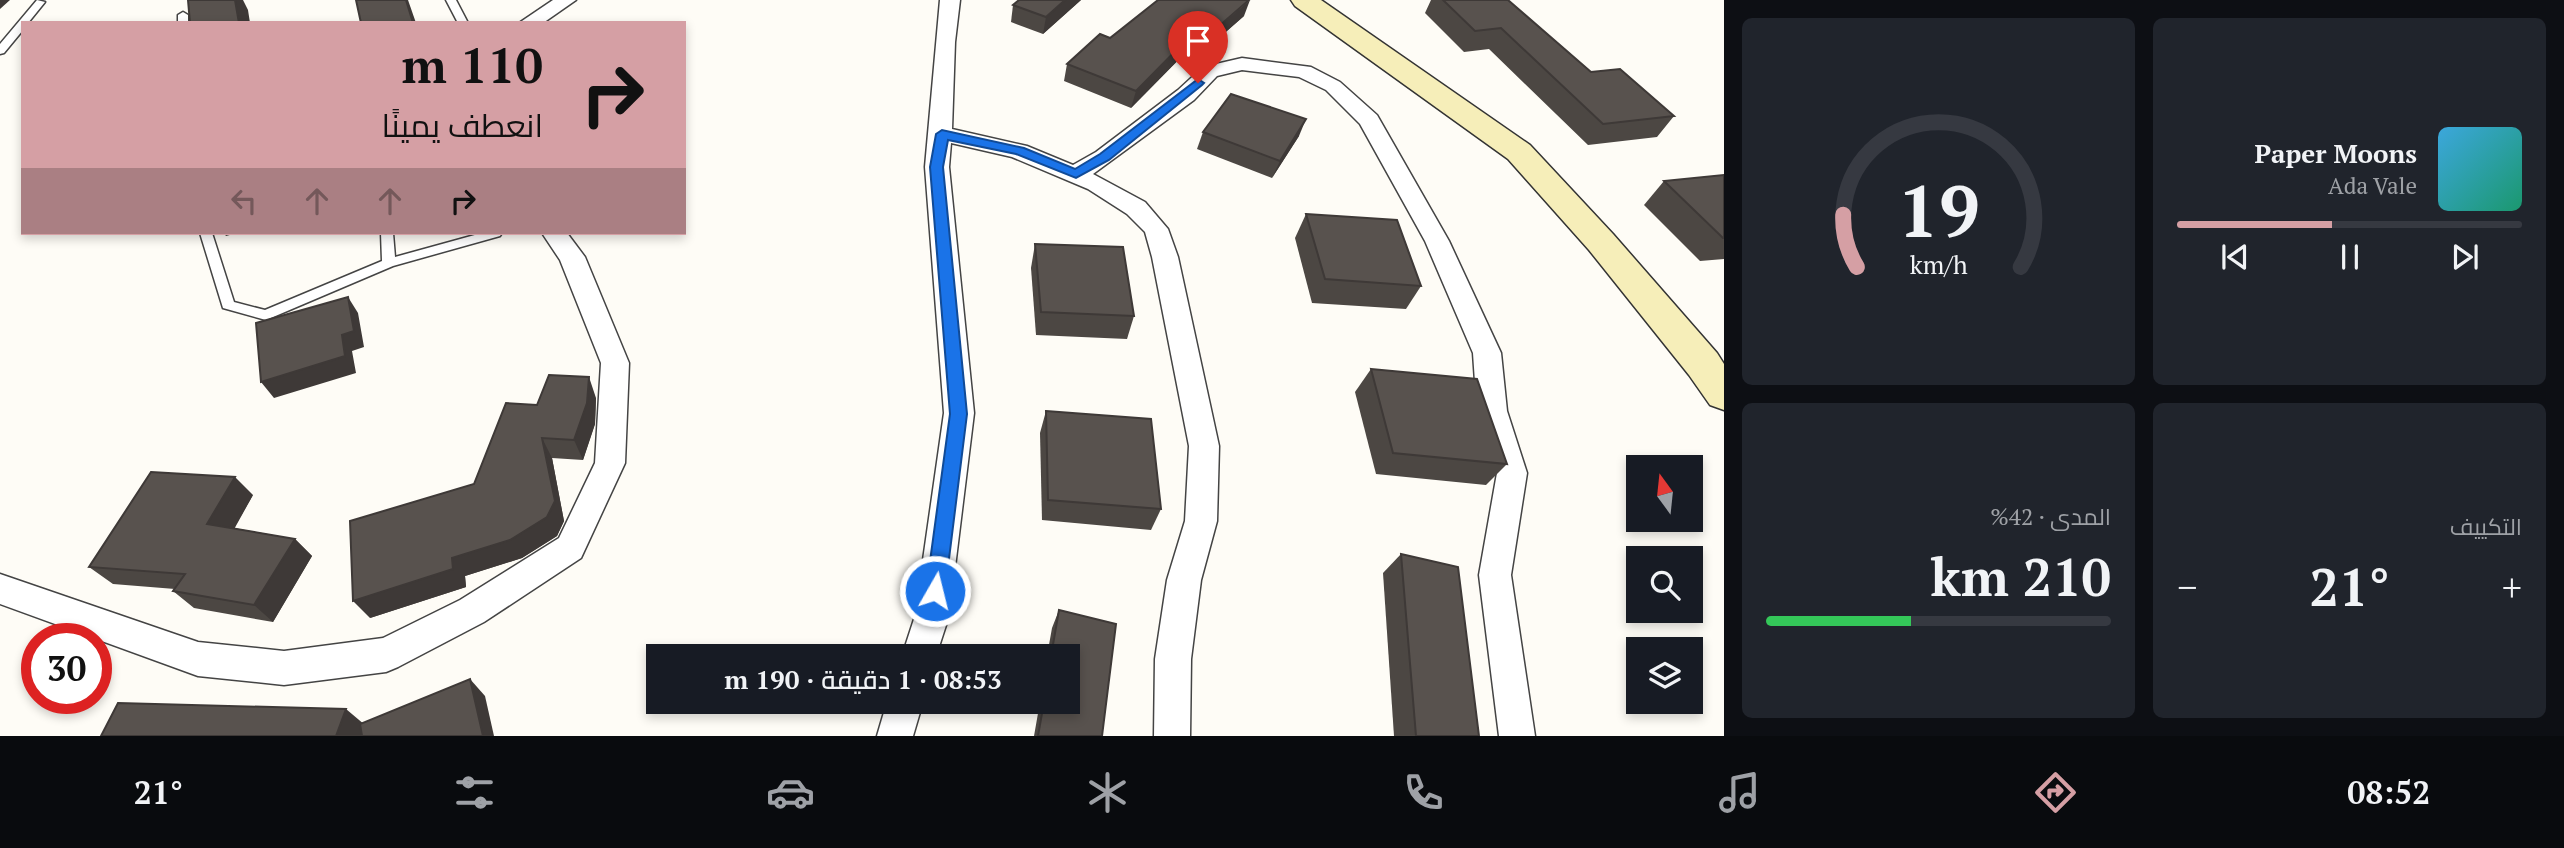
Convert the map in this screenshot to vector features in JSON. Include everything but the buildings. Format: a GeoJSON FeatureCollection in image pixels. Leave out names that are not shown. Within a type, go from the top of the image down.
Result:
{"type":"FeatureCollection","features":[{"type":"Feature","properties":{"kind":"street"},"geometry":{"type":"LineString","coordinates":[[532,21],[566,0]]}},
{"type":"Feature","properties":{"kind":"street"},"geometry":{"type":"LineString","coordinates":[[923,644],[932,616],[958,414],[937,167],[942,134],[946,25],[950,0]]}},
{"type":"Feature","properties":{"kind":"street"},"geometry":{"type":"LineString","coordinates":[[1304,0],[1519,152],[1652,303],[1703,364],[1724,394]]}},
{"type":"Feature","properties":{"kind":"street"},"geometry":{"type":"LineString","coordinates":[[1076,174],[1104,157],[1186,95],[1210,71],[1242,64],[1304,71],[1334,86],[1369,120],[1437,241],[1487,353],[1492,411],[1513,473],[1495,575],[1517,736]]}},
{"type":"Feature","properties":{"kind":"street"},"geometry":{"type":"LineString","coordinates":[[942,134],[1019,151],[1076,174],[1136,208],[1156,229],[1165,257],[1204,446],[1201,521],[1184,580],[1173,659],[1172,736]]}},
{"type":"Feature","properties":{"kind":"street"},"geometry":{"type":"LineString","coordinates":[[0,589],[198,659],[284,668],[386,655],[472,611],[570,548],[610,463],[615,363],[572,257],[556,235]]}},
{"type":"Feature","properties":{"kind":"street"},"geometry":{"type":"LineString","coordinates":[[895,736],[901,714]]}},
{"type":"Feature","properties":{"kind":"lane"},"geometry":{"type":"LineString","coordinates":[[451,0],[462,21]]}},
{"type":"Feature","properties":{"kind":"lane"},"geometry":{"type":"LineString","coordinates":[[25,21],[40,2]]}},
{"type":"Feature","properties":{"kind":"lane"},"geometry":{"type":"LineString","coordinates":[[0,51],[21,25]]}},
{"type":"Feature","properties":{"kind":"lane"},"geometry":{"type":"LineString","coordinates":[[207,235],[228,305],[266,314],[389,262],[489,235]]}},
{"type":"Feature","properties":{"kind":"lane"},"geometry":{"type":"LineString","coordinates":[[387,235],[389,262]]}},
{"type":"Feature","properties":{"kind":"route"},"geometry":{"type":"LineString","coordinates":[[935,591],[958,414],[937,167],[942,134],[1019,151],[1076,174],[1104,157],[1198,83]]}}]}
